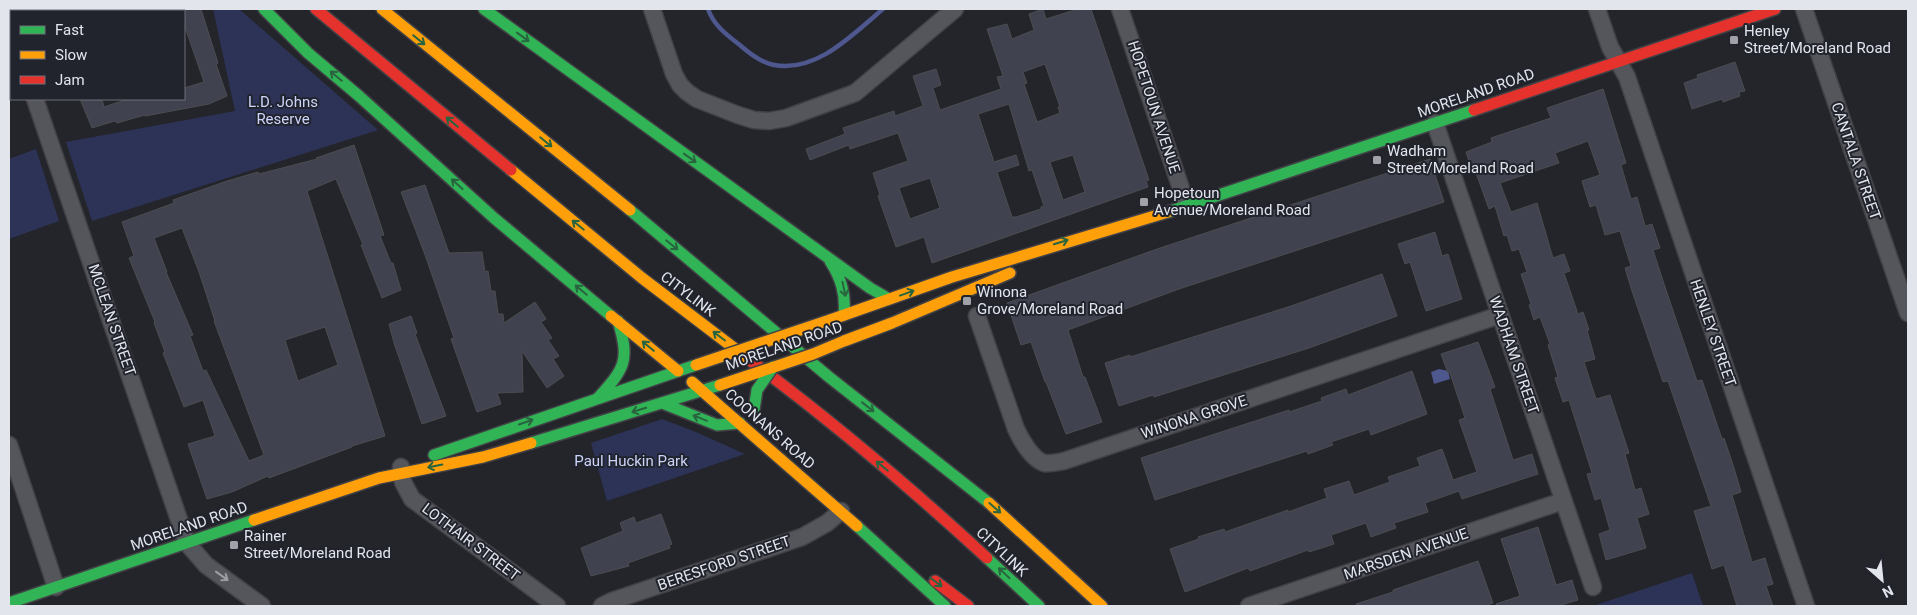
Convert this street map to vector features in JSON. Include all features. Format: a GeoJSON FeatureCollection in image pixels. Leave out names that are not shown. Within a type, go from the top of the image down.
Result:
{"type":"FeatureCollection","features":[{"type":"Feature","properties":{"kind":"main road","name":"COONANS ROAD"},"geometry":{"type":"LineString","coordinates":[[264,9],[308,53],[359,96],[494,218],[703,390],[841,511],[945,606]]}},
{"type":"Feature","properties":{"kind":"main road","name":"CITYLINK"},"geometry":{"type":"LineString","coordinates":[[316,9],[642,278],[786,387],[931,507],[1039,606]]}},
{"type":"Feature","properties":{"kind":"main road","name":"CITYLINK"},"geometry":{"type":"LineString","coordinates":[[382,9],[830,377],[993,506],[1102,606]]}},
{"type":"Feature","properties":{"kind":"main road"},"geometry":{"type":"LineString","coordinates":[[484,9],[870,288],[889,299]]}},
{"type":"Feature","properties":{"kind":"main road","name":"MORELAND ROAD"},"geometry":{"type":"LineString","coordinates":[[9,603],[379,478],[598,398],[952,277],[1046,247],[1187,206],[1775,9]]}},
{"type":"Feature","properties":{"kind":"main road","name":"MORELAND ROAD"},"geometry":{"type":"LineString","coordinates":[[401,470],[483,457],[720,385],[813,354],[892,324],[1027,267],[1187,206]]}},
{"type":"Feature","properties":{"kind":"main road"},"geometry":{"type":"LineString","coordinates":[[808,242],[829,260],[843,283],[846,304],[844,315],[836,330],[828,341],[813,354]]}},
{"type":"Feature","properties":{"kind":"main road"},"geometry":{"type":"LineString","coordinates":[[598,398],[617,376],[624,363],[626,354],[624,338],[618,321]]}},
{"type":"Feature","properties":{"kind":"main road"},"geometry":{"type":"LineString","coordinates":[[760,441],[754,410],[757,390],[773,367]]}},
{"type":"Feature","properties":{"kind":"main road"},"geometry":{"type":"LineString","coordinates":[[662,403],[717,425],[740,423]]}},
{"type":"Feature","properties":{"kind":"main road","name":"COONANS ROAD"},"geometry":{"type":"LineString","coordinates":[[841,511],[968,606]]}},
{"type":"Feature","properties":{"kind":"street"},"geometry":{"type":"LineString","coordinates":[[652,9],[674,74],[686,92],[738,116],[754,120],[786,118],[855,93],[955,9]]}},
{"type":"Feature","properties":{"kind":"street","name":"HOPETOUN AVENUE"},"geometry":{"type":"LineString","coordinates":[[1120,9],[1187,206]]}},
{"type":"Feature","properties":{"kind":"street","name":"HENLEY STREET"},"geometry":{"type":"LineString","coordinates":[[1596,9],[1608,42],[1627,78],[1806,606]]}},
{"type":"Feature","properties":{"kind":"street","name":"CANTALA STREET"},"geometry":{"type":"LineString","coordinates":[[1804,9],[1908,313]]}},
{"type":"Feature","properties":{"kind":"street","name":"MCLEAN STREET"},"geometry":{"type":"LineString","coordinates":[[35,100],[187,543]]}},
{"type":"Feature","properties":{"kind":"street","name":"WADHAM STREET"},"geometry":{"type":"LineString","coordinates":[[1435,123],[1593,587]]}},
{"type":"Feature","properties":{"kind":"street","name":"WINONA GROVE"},"geometry":{"type":"LineString","coordinates":[[977,316],[1016,429],[1021,439],[1035,456],[1042,462],[1047,463],[1064,461],[1500,315]]}},
{"type":"Feature","properties":{"kind":"street"},"geometry":{"type":"LineString","coordinates":[[9,445],[56,587]]}},
{"type":"Feature","properties":{"kind":"street","name":"LOTHAIR STREET"},"geometry":{"type":"LineString","coordinates":[[401,470],[403,482],[412,499],[557,606]]}},
{"type":"Feature","properties":{"kind":"street","name":"MARSDEN AVENUE"},"geometry":{"type":"LineString","coordinates":[[1249,606],[1563,501]]}},
{"type":"Feature","properties":{"kind":"street","name":"BERESFORD STREET"},"geometry":{"type":"LineString","coordinates":[[602,606],[802,537],[827,523],[841,511]]}},
{"type":"Feature","properties":{"kind":"street"},"geometry":{"type":"LineString","coordinates":[[187,543],[206,565],[262,606]]}},
{"type":"Feature","properties":{"kind":"green space","name":"L.D. Johns Reserve"},"geometry":{"type":"Polygon","coordinates":[[[213,9],[239,9],[378,130],[92,221],[66,142],[235,111],[213,9]]]}},
{"type":"Feature","properties":{"kind":"green space"},"geometry":{"type":"Polygon","coordinates":[[[36,149],[59,221],[9,239],[9,159],[36,149]]]}},
{"type":"Feature","properties":{"kind":"green space","name":"Paul Huckin Park"},"geometry":{"type":"Polygon","coordinates":[[[662,419],[745,454],[607,501],[591,443],[662,419]]]}},
{"type":"Feature","properties":{"kind":"green space"},"geometry":{"type":"Polygon","coordinates":[[[1692,573],[1703,606],[1593,606],[1692,573]]]}},
{"type":"Feature","properties":{"kind":"shaded area"},"geometry":{"type":"Polygon","coordinates":[[[1439,369],[1448,371],[1450,379],[1434,384],[1431,372],[1439,369]]]}},
{"type":"Feature","properties":{"kind":"building"},"geometry":{"type":"Polygon","coordinates":[[[201,9],[227,96],[209,104],[145,115],[117,123],[115,121],[92,128],[80,100],[102,100],[104,107],[125,100],[185,100],[185,88],[204,82],[185,27],[185,10],[179,10],[201,9]]]}},
{"type":"Feature","properties":{"kind":"building"},"geometry":{"type":"Polygon","coordinates":[[[1043,9],[1046,19],[1078,9],[1091,9],[1149,180],[1146,181],[1148,187],[932,263],[924,237],[896,247],[878,196],[880,195],[873,173],[908,161],[898,133],[850,149],[849,145],[810,160],[806,149],[845,134],[843,128],[894,111],[895,116],[923,106],[913,76],[936,69],[941,85],[933,88],[940,110],[1001,89],[997,77],[1003,76],[987,29],[1007,24],[1012,39],[1034,30],[1029,14],[1043,9]],[[1045,64],[1023,72],[1027,83],[1024,84],[1037,122],[1060,113],[1058,107],[1060,107],[1045,64]],[[1009,104],[978,114],[994,162],[1016,155],[1019,165],[997,172],[1012,217],[1041,209],[1044,206],[1032,170],[1029,171],[1009,104]],[[1073,155],[1050,162],[1063,200],[1085,192],[1073,155]],[[930,178],[899,188],[910,219],[940,208],[930,178]]]}},
{"type":"Feature","properties":{"kind":"building"},"geometry":{"type":"Polygon","coordinates":[[[1735,62],[1745,91],[1739,92],[1740,96],[1723,102],[1722,99],[1692,109],[1684,83],[1698,78],[1697,75],[1735,62]]]}},
{"type":"Feature","properties":{"kind":"building"},"geometry":{"type":"Polygon","coordinates":[[[1603,89],[1626,163],[1621,165],[1631,199],[1637,197],[1645,226],[1652,224],[1660,248],[1653,250],[1697,381],[1702,380],[1734,468],[1741,492],[1732,495],[1752,562],[1765,558],[1773,584],[1766,586],[1773,606],[1737,606],[1724,565],[1712,569],[1694,511],[1711,506],[1668,381],[1663,382],[1632,291],[1625,268],[1631,266],[1620,231],[1605,235],[1596,205],[1590,207],[1582,181],[1600,175],[1588,141],[1555,153],[1559,163],[1500,183],[1511,212],[1537,203],[1553,258],[1564,254],[1570,271],[1564,273],[1578,314],[1583,312],[1589,330],[1587,330],[1595,359],[1584,362],[1596,399],[1610,395],[1629,453],[1625,454],[1635,490],[1641,488],[1649,514],[1637,518],[1646,548],[1606,560],[1599,534],[1610,530],[1601,498],[1595,500],[1587,474],[1592,473],[1569,400],[1563,402],[1555,378],[1558,377],[1548,345],[1550,344],[1540,317],[1534,320],[1529,305],[1531,304],[1521,274],[1527,272],[1519,249],[1512,251],[1507,235],[1504,236],[1495,206],[1489,209],[1476,173],[1473,174],[1466,152],[1492,142],[1491,138],[1551,118],[1547,108],[1603,89]]]}},
{"type":"Feature","properties":{"kind":"building"},"geometry":{"type":"Polygon","coordinates":[[[354,145],[384,235],[380,236],[391,263],[393,263],[401,290],[382,298],[336,179],[307,191],[385,436],[352,446],[269,478],[268,476],[232,492],[207,499],[188,444],[215,436],[203,400],[184,407],[163,353],[165,352],[155,322],[129,258],[134,256],[122,222],[174,203],[173,200],[227,181],[316,158],[354,145]],[[182,228],[154,238],[166,272],[193,335],[190,336],[203,371],[206,370],[249,461],[264,455],[182,228]],[[325,327],[285,340],[298,381],[338,365],[325,327]]]}},
{"type":"Feature","properties":{"kind":"building"},"geometry":{"type":"Polygon","coordinates":[[[1430,159],[1444,202],[1179,289],[1068,330],[1083,377],[1085,377],[1102,422],[1066,434],[1031,342],[1021,345],[1007,303],[1157,249],[1430,159]]]}},
{"type":"Feature","properties":{"kind":"building"},"geometry":{"type":"Polygon","coordinates":[[[425,185],[449,253],[482,252],[485,272],[488,271],[491,291],[495,291],[498,314],[503,314],[504,323],[535,302],[546,319],[541,322],[552,338],[548,340],[559,356],[553,359],[564,376],[547,388],[522,351],[523,392],[497,393],[501,404],[477,412],[451,339],[454,338],[401,192],[425,185]]]}},
{"type":"Feature","properties":{"kind":"building"},"geometry":{"type":"Polygon","coordinates":[[[1435,232],[1442,256],[1448,254],[1462,299],[1426,311],[1410,262],[1405,264],[1398,244],[1435,232]]]}},
{"type":"Feature","properties":{"kind":"building"},"geometry":{"type":"Polygon","coordinates":[[[1382,274],[1397,316],[1309,348],[1154,397],[1153,395],[1119,406],[1105,363],[1130,355],[1130,357],[1291,306],[1382,274]]]}},
{"type":"Feature","properties":{"kind":"building"},"geometry":{"type":"Polygon","coordinates":[[[411,316],[417,333],[415,334],[446,416],[422,424],[389,324],[411,316]]]}},
{"type":"Feature","properties":{"kind":"building"},"geometry":{"type":"Polygon","coordinates":[[[1478,342],[1495,387],[1490,389],[1513,460],[1532,454],[1538,474],[1462,499],[1459,491],[1425,503],[1428,512],[1394,523],[1396,528],[1371,537],[1366,523],[1331,535],[1334,544],[1309,552],[1308,550],[1250,571],[1248,568],[1185,592],[1170,549],[1199,539],[1198,537],[1224,529],[1225,532],[1327,498],[1324,489],[1349,481],[1354,495],[1390,482],[1388,477],[1420,466],[1417,458],[1442,449],[1453,480],[1477,472],[1459,420],[1465,418],[1450,373],[1448,373],[1441,354],[1478,342]]]}},
{"type":"Feature","properties":{"kind":"building"},"geometry":{"type":"Polygon","coordinates":[[[1412,371],[1427,414],[1371,435],[1369,429],[1331,442],[1333,445],[1308,454],[1307,451],[1155,500],[1141,458],[1322,401],[1321,398],[1346,389],[1348,395],[1412,371]]]}},
{"type":"Feature","properties":{"kind":"building"},"geometry":{"type":"Polygon","coordinates":[[[661,514],[672,544],[669,545],[670,548],[628,563],[629,566],[591,576],[581,548],[623,531],[620,523],[634,517],[636,523],[661,514]]]}},
{"type":"Feature","properties":{"kind":"building"},"geometry":{"type":"Polygon","coordinates":[[[1538,527],[1556,585],[1572,580],[1578,600],[1558,606],[1497,606],[1496,604],[1520,596],[1501,539],[1538,527]]]}},
{"type":"Feature","properties":{"kind":"building"},"geometry":{"type":"Polygon","coordinates":[[[1478,561],[1493,603],[1485,606],[1357,606],[1356,604],[1393,592],[1393,590],[1478,561]]]}},
{"type":"Feature","properties":{"kind":"waterway"},"geometry":{"type":"LineString","coordinates":[[708,9],[722,30],[752,55],[770,64],[790,66],[805,63],[833,49],[847,40],[883,9]]}},
{"type":"Feature","properties":{"kind":"traffic: fast"},"geometry":{"type":"LineString","coordinates":[[264,9],[308,53],[359,96],[494,218],[611,316]]}},
{"type":"Feature","properties":{"kind":"traffic: fast"},"geometry":{"type":"LineString","coordinates":[[484,9],[870,288],[889,299]]}},
{"type":"Feature","properties":{"kind":"traffic: fast"},"geometry":{"type":"LineString","coordinates":[[1168,212],[1474,110]]}},
{"type":"Feature","properties":{"kind":"traffic: fast"},"geometry":{"type":"LineString","coordinates":[[630,210],[829,377],[989,503]]}},
{"type":"Feature","properties":{"kind":"traffic: fast"},"geometry":{"type":"LineString","coordinates":[[830,261],[842,286],[844,315]]}},
{"type":"Feature","properties":{"kind":"traffic: fast"},"geometry":{"type":"LineString","coordinates":[[598,398],[614,379],[623,363],[624,346],[618,321]]}},
{"type":"Feature","properties":{"kind":"traffic: fast"},"geometry":{"type":"LineString","coordinates":[[434,455],[693,366]]}},
{"type":"Feature","properties":{"kind":"traffic: fast"},"geometry":{"type":"LineString","coordinates":[[754,410],[757,390],[773,367]]}},
{"type":"Feature","properties":{"kind":"traffic: fast"},"geometry":{"type":"LineString","coordinates":[[531,443],[720,385]]}},
{"type":"Feature","properties":{"kind":"traffic: fast"},"geometry":{"type":"LineString","coordinates":[[662,403],[717,425],[740,423]]}},
{"type":"Feature","properties":{"kind":"traffic: fast"},"geometry":{"type":"LineString","coordinates":[[9,603],[254,520]]}},
{"type":"Feature","properties":{"kind":"traffic: fast"},"geometry":{"type":"LineString","coordinates":[[857,526],[945,606]]}},
{"type":"Feature","properties":{"kind":"traffic: fast"},"geometry":{"type":"LineString","coordinates":[[987,558],[1039,606]]}},
{"type":"Feature","properties":{"kind":"traffic: slow"},"geometry":{"type":"LineString","coordinates":[[382,9],[630,210]]}},
{"type":"Feature","properties":{"kind":"traffic: slow"},"geometry":{"type":"LineString","coordinates":[[511,170],[642,278],[751,361]]}},
{"type":"Feature","properties":{"kind":"traffic: slow"},"geometry":{"type":"LineString","coordinates":[[830,320],[952,277],[1168,212]]}},
{"type":"Feature","properties":{"kind":"traffic: slow"},"geometry":{"type":"LineString","coordinates":[[844,341],[892,323],[1010,273]]}},
{"type":"Feature","properties":{"kind":"traffic: slow"},"geometry":{"type":"LineString","coordinates":[[611,316],[678,371]]}},
{"type":"Feature","properties":{"kind":"traffic: slow"},"geometry":{"type":"LineString","coordinates":[[696,365],[830,320]]}},
{"type":"Feature","properties":{"kind":"traffic: slow"},"geometry":{"type":"LineString","coordinates":[[720,385],[813,354],[844,341]]}},
{"type":"Feature","properties":{"kind":"traffic: slow"},"geometry":{"type":"LineString","coordinates":[[692,382],[857,526]]}},
{"type":"Feature","properties":{"kind":"traffic: slow"},"geometry":{"type":"LineString","coordinates":[[254,520],[379,478],[483,457],[531,443]]}},
{"type":"Feature","properties":{"kind":"traffic: slow"},"geometry":{"type":"LineString","coordinates":[[989,503],[1102,606]]}},
{"type":"Feature","properties":{"kind":"traffic: jam"},"geometry":{"type":"LineString","coordinates":[[316,9],[511,170]]}},
{"type":"Feature","properties":{"kind":"traffic: jam"},"geometry":{"type":"LineString","coordinates":[[1474,110],[1775,9]]}},
{"type":"Feature","properties":{"kind":"traffic: jam"},"geometry":{"type":"LineString","coordinates":[[751,361],[872,456],[987,558]]}},
{"type":"Feature","properties":{"kind":"traffic: jam"},"geometry":{"type":"LineString","coordinates":[[935,581],[968,606]]}},
{"type":"Feature","properties":{"kind":"place","name":"Henley Street/Moreland Road"},"geometry":{"type":"Point","coordinates":[1734,40]}},
{"type":"Feature","properties":{"kind":"place","name":"Wadham Street/Moreland Road"},"geometry":{"type":"Point","coordinates":[1377,160]}},
{"type":"Feature","properties":{"kind":"place","name":"Hopetoun Avenue/Moreland Road"},"geometry":{"type":"Point","coordinates":[1144,202]}},
{"type":"Feature","properties":{"kind":"place","name":"Winona Grove/Moreland Road"},"geometry":{"type":"Point","coordinates":[967,301]}},
{"type":"Feature","properties":{"kind":"place","name":"Rainer Street/Moreland Road"},"geometry":{"type":"Point","coordinates":[234,545]}}]}
